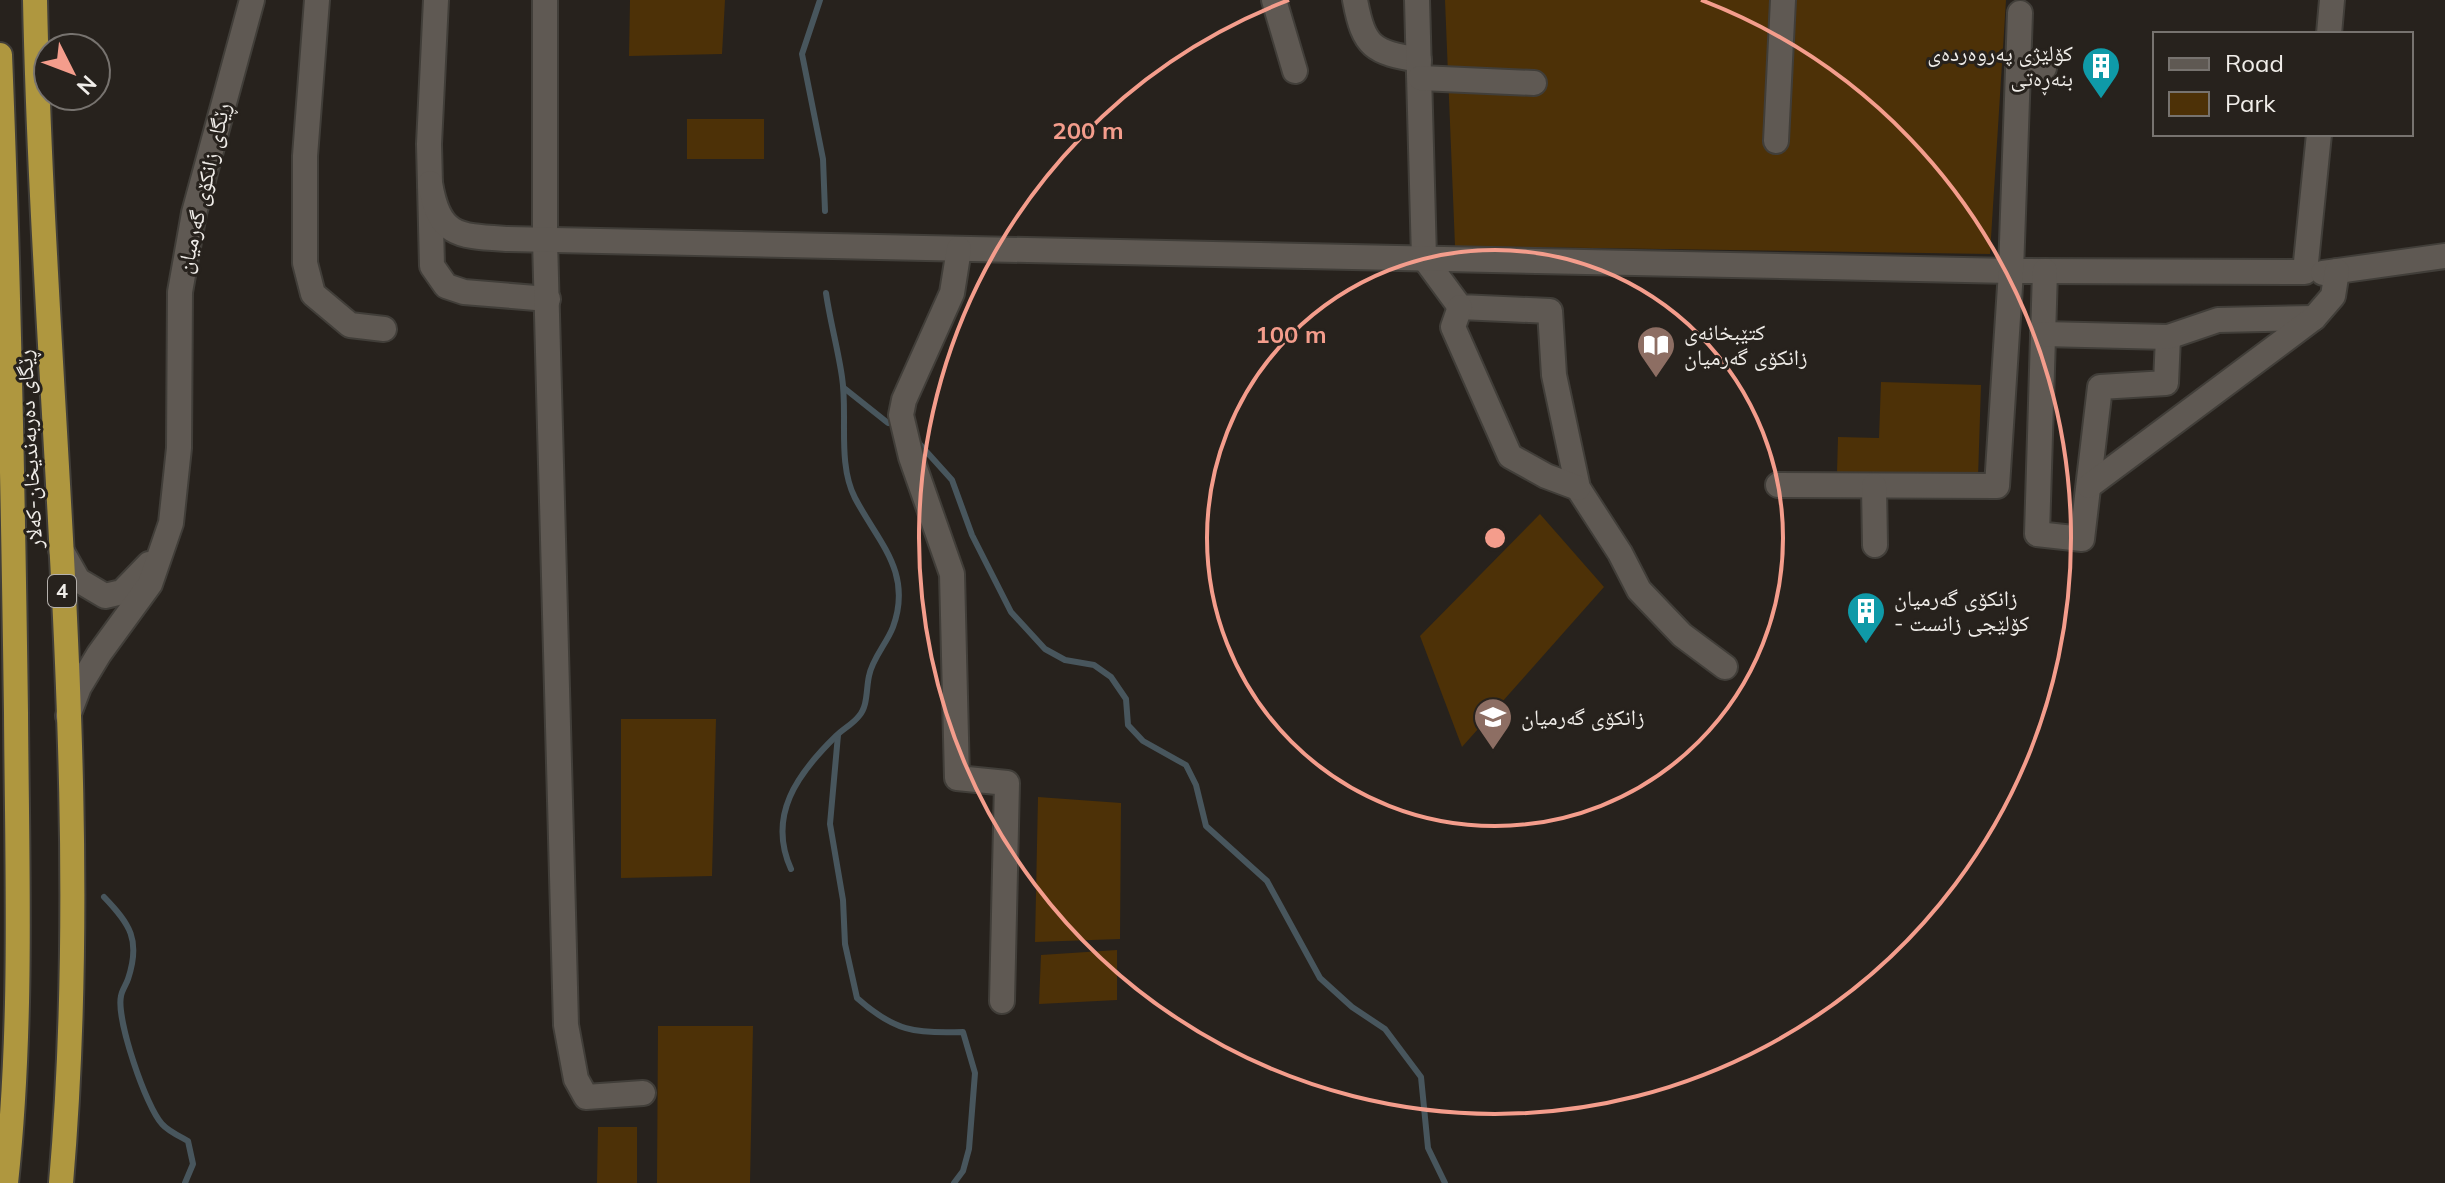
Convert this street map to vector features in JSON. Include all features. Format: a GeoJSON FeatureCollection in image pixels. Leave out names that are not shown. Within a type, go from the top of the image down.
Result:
{"type":"FeatureCollection","features":[{"type":"Feature","properties":{"kind":"highway","name":"ڕێگای دەربەندیخان-کەلار"},"geometry":{"type":"LineString","coordinates":[[35,0],[67,721],[72,1059],[61,1183]]}},
{"type":"Feature","properties":{"kind":"highway","name":"ڕێگای دەربەندیخان-کەلار"},"geometry":{"type":"LineString","coordinates":[[0,55],[13,491],[17,897],[17,1062],[4,1181]]}},
{"type":"Feature","properties":{"kind":"street","name":"ڕێگای زانکۆی گەرمیان"},"geometry":{"type":"LineString","coordinates":[[171,523],[179,448],[180,292],[194,213],[252,0]]}},
{"type":"Feature","properties":{"kind":"street"},"geometry":{"type":"LineString","coordinates":[[317,0],[305,156],[305,263],[313,294],[350,325],[384,329]]}},
{"type":"Feature","properties":{"kind":"street"},"geometry":{"type":"LineString","coordinates":[[436,0],[430,183],[431,257],[438,277],[446,286],[476,295],[548,299]]}},
{"type":"Feature","properties":{"kind":"street"},"geometry":{"type":"LineString","coordinates":[[545,0],[545,240],[568,1041],[576,1079],[586,1097],[643,1093]]}},
{"type":"Feature","properties":{"kind":"street"},"geometry":{"type":"LineString","coordinates":[[1274,0],[1295,71]]}},
{"type":"Feature","properties":{"kind":"street"},"geometry":{"type":"LineString","coordinates":[[1355,0],[1364,38],[1380,53],[1419,69],[1534,83]]}},
{"type":"Feature","properties":{"kind":"street"},"geometry":{"type":"LineString","coordinates":[[1417,0],[1424,258],[1460,307]]}},
{"type":"Feature","properties":{"kind":"street"},"geometry":{"type":"LineString","coordinates":[[1776,141],[1783,0]]}},
{"type":"Feature","properties":{"kind":"street"},"geometry":{"type":"LineString","coordinates":[[2329,32],[2332,0]]}},
{"type":"Feature","properties":{"kind":"street"},"geometry":{"type":"LineString","coordinates":[[1778,485],[1997,486],[2011,271],[2020,13]]}},
{"type":"Feature","properties":{"kind":"street"},"geometry":{"type":"LineString","coordinates":[[2018,67],[2044,68]]}},
{"type":"Feature","properties":{"kind":"street"},"geometry":{"type":"LineString","coordinates":[[2305,272],[2319,136]]}},
{"type":"Feature","properties":{"kind":"street"},"geometry":{"type":"LineString","coordinates":[[430,183],[437,214],[450,230],[480,238],[2011,271],[2337,271],[2445,256]]}},
{"type":"Feature","properties":{"kind":"street"},"geometry":{"type":"LineString","coordinates":[[959,249],[952,293],[904,400],[901,415],[911,457],[952,574],[957,778],[1007,783],[1002,1001]]}},
{"type":"Feature","properties":{"kind":"street"},"geometry":{"type":"LineString","coordinates":[[2045,271],[2037,534],[2082,539],[2100,387],[2166,383],[2168,337]]}},
{"type":"Feature","properties":{"kind":"street"},"geometry":{"type":"LineString","coordinates":[[2089,486],[2314,318],[2333,296],[2337,271]]}},
{"type":"Feature","properties":{"kind":"street"},"geometry":{"type":"LineString","coordinates":[[1460,307],[1550,311],[1554,375],[1578,488],[1620,553],[1639,590],[1682,635],[1725,667]]}},
{"type":"Feature","properties":{"kind":"street"},"geometry":{"type":"LineString","coordinates":[[1460,307],[1453,327],[1510,456],[1546,476],[1578,488]]}},
{"type":"Feature","properties":{"kind":"street"},"geometry":{"type":"LineString","coordinates":[[2043,334],[2168,337],[2218,320],[2314,318]]}},
{"type":"Feature","properties":{"kind":"street"},"geometry":{"type":"LineString","coordinates":[[1874,486],[1875,545]]}},
{"type":"Feature","properties":{"kind":"street"},"geometry":{"type":"LineString","coordinates":[[61,550],[83,585],[100,594],[115,595],[132,584],[152,560],[171,523]]}},
{"type":"Feature","properties":{"kind":"street"},"geometry":{"type":"LineString","coordinates":[[67,721],[79,687],[150,584],[171,523]]}},
{"type":"Feature","properties":{"kind":"green space"},"geometry":{"type":"Polygon","coordinates":[[[630,0],[725,0],[722,54],[629,56],[630,0]]]}},
{"type":"Feature","properties":{"kind":"green space"},"geometry":{"type":"Polygon","coordinates":[[[1445,0],[2006,0],[1990,254],[1455,246],[1445,0]]]}},
{"type":"Feature","properties":{"kind":"green space"},"geometry":{"type":"Polygon","coordinates":[[[687,119],[764,119],[764,159],[687,159],[687,119]]]}},
{"type":"Feature","properties":{"kind":"green space"},"geometry":{"type":"Polygon","coordinates":[[[1881,382],[1981,385],[1978,478],[1837,473],[1838,437],[1879,438],[1881,382]]]}},
{"type":"Feature","properties":{"kind":"green space"},"geometry":{"type":"Polygon","coordinates":[[[1540,514],[1604,587],[1462,747],[1420,636],[1540,514]]]}},
{"type":"Feature","properties":{"kind":"green space"},"geometry":{"type":"Polygon","coordinates":[[[621,719],[716,719],[712,876],[621,878],[621,719]]]}},
{"type":"Feature","properties":{"kind":"green space"},"geometry":{"type":"Polygon","coordinates":[[[1038,797],[1121,803],[1120,939],[1035,942],[1038,797]]]}},
{"type":"Feature","properties":{"kind":"green space"},"geometry":{"type":"Polygon","coordinates":[[[1117,950],[1117,1000],[1039,1004],[1041,955],[1117,950]]]}},
{"type":"Feature","properties":{"kind":"green space"},"geometry":{"type":"Polygon","coordinates":[[[658,1026],[753,1026],[750,1183],[657,1183],[658,1026]]]}},
{"type":"Feature","properties":{"kind":"green space"},"geometry":{"type":"Polygon","coordinates":[[[598,1127],[637,1127],[637,1183],[597,1183],[598,1127]]]}},
{"type":"Feature","properties":{"kind":"waterway"},"geometry":{"type":"LineString","coordinates":[[820,0],[802,54],[823,159],[825,211]]}},
{"type":"Feature","properties":{"kind":"waterway"},"geometry":{"type":"LineString","coordinates":[[791,869],[784,850],[782,831],[790,797],[809,765],[862,712],[871,670],[893,627],[898,607],[899,590],[890,558],[855,498],[846,470],[844,392],[826,293]]}},
{"type":"Feature","properties":{"kind":"waterway"},"geometry":{"type":"LineString","coordinates":[[844,388],[888,423]]}},
{"type":"Feature","properties":{"kind":"waterway"},"geometry":{"type":"LineString","coordinates":[[916,440],[952,480],[972,535],[1011,612],[1045,649],[1065,660],[1094,665],[1111,677],[1126,699],[1128,725],[1143,741],[1186,765],[1196,785],[1206,826],[1267,881],[1320,978],[1352,1007],[1385,1029],[1421,1077],[1428,1148],[1445,1183]]}},
{"type":"Feature","properties":{"kind":"waterway"},"geometry":{"type":"LineString","coordinates":[[838,735],[830,824],[843,900],[845,944],[857,998],[882,1018],[906,1028],[963,1032],[975,1073],[969,1149],[963,1171],[954,1183]]}},
{"type":"Feature","properties":{"kind":"waterway"},"geometry":{"type":"LineString","coordinates":[[104,897],[121,916],[133,943],[132,965],[121,996],[128,1042],[155,1115],[167,1129],[188,1141],[193,1164],[185,1183]]}},
{"type":"Feature","properties":{"kind":"place","name":"کۆلێژی پەروەردەی بنەڕەتی"},"geometry":{"type":"Point","coordinates":[2101,100]}},
{"type":"Feature","properties":{"kind":"place","name":"کتێبخانەی زانکۆی گەرمیان"},"geometry":{"type":"Point","coordinates":[1656,379]}},
{"type":"Feature","properties":{"kind":"place","name":"زانکۆی گەرمیان - کۆلێجی زانست"},"geometry":{"type":"Point","coordinates":[1866,645]}},
{"type":"Feature","properties":{"kind":"place","name":"زانکۆی گەرمیان"},"geometry":{"type":"Point","coordinates":[1493,751]}}]}
